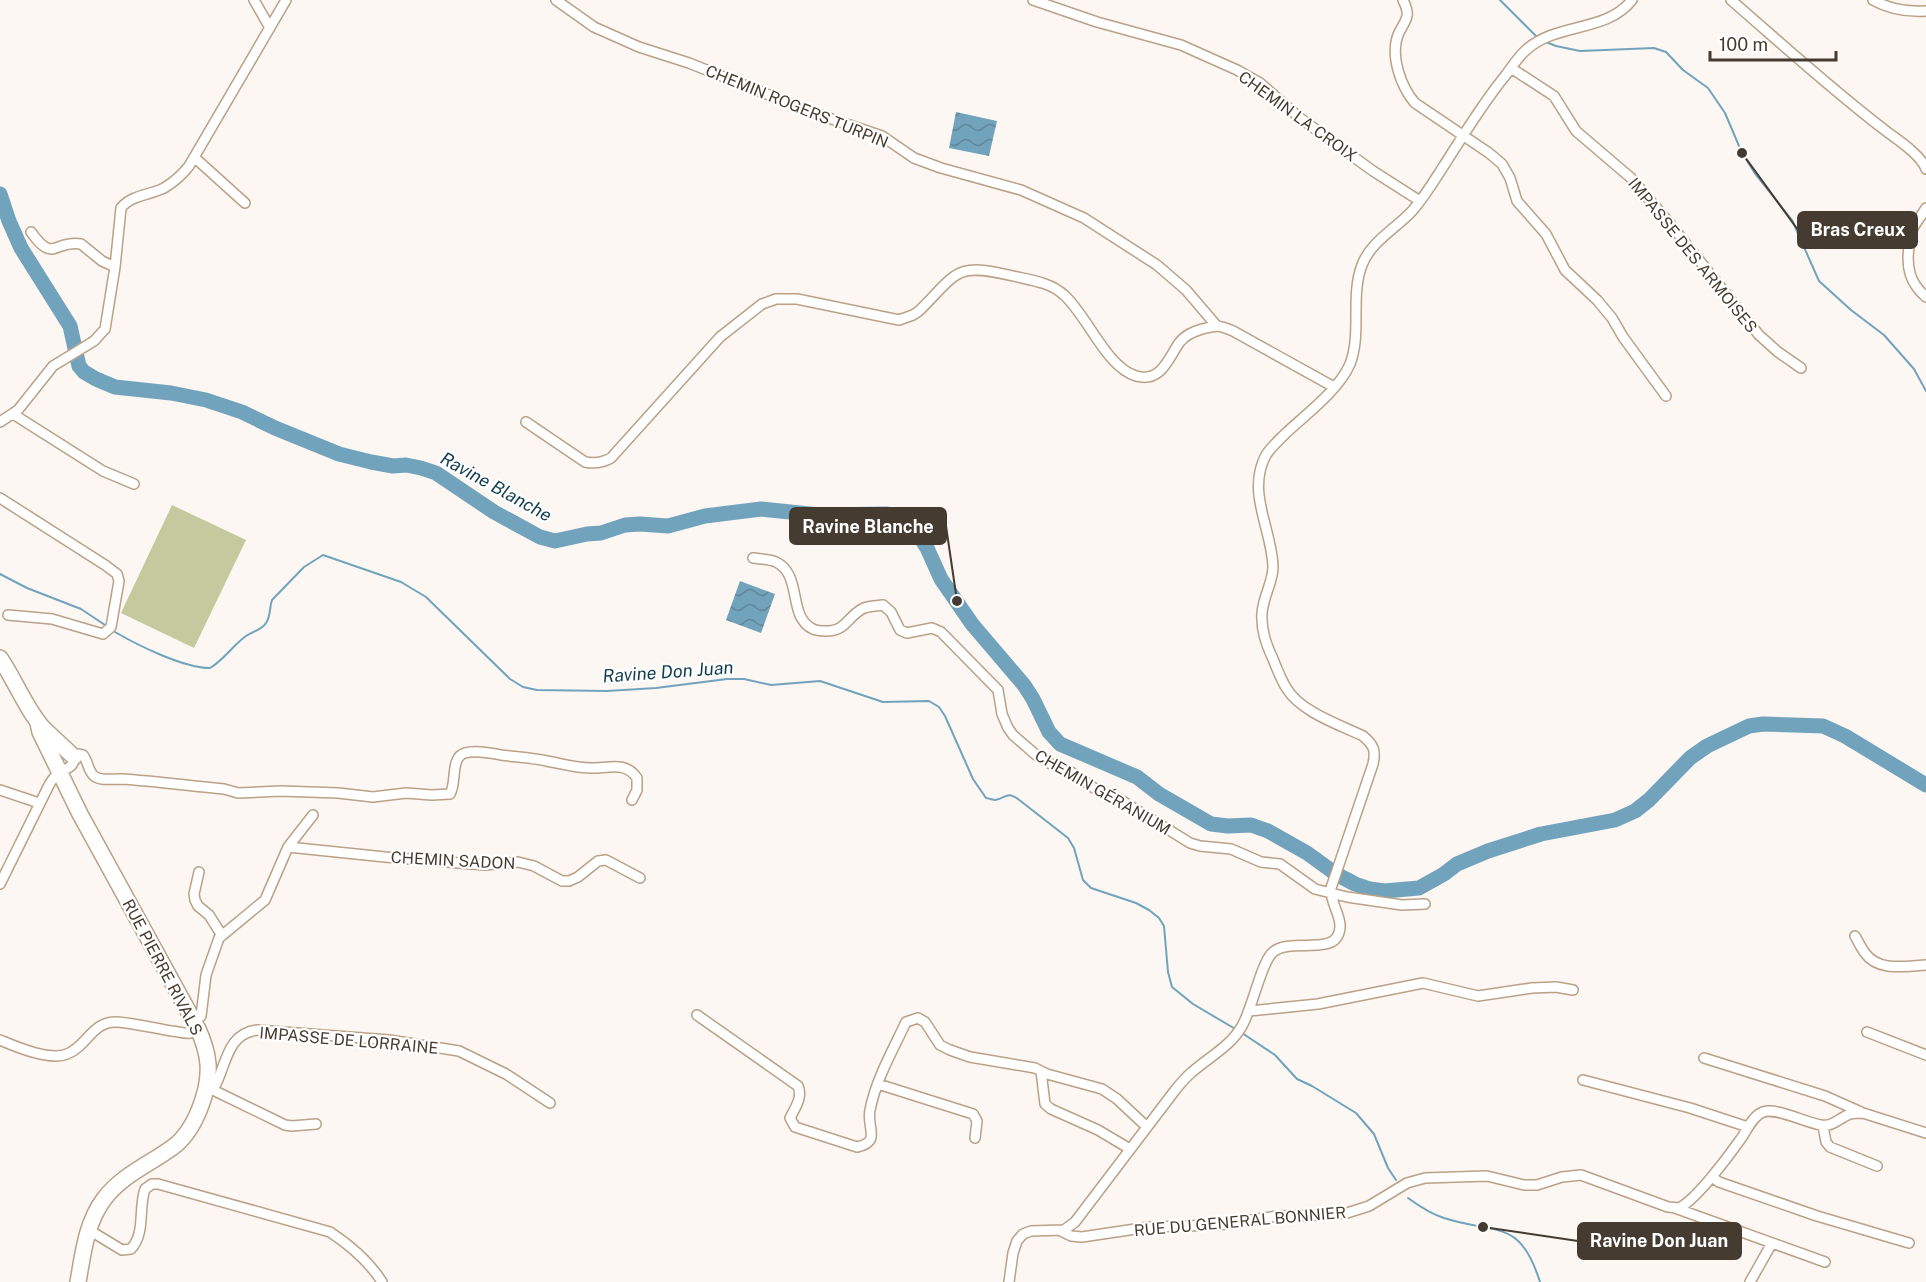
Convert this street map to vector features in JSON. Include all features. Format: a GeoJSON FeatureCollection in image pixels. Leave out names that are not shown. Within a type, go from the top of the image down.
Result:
{"type":"FeatureCollection","features":[{"type":"Feature","properties":{"kind":"main road","name":"RUE PIERRE RIVALS"},"geometry":{"type":"LineString","coordinates":[[0,658],[41,726],[40,732],[67,766],[85,811],[88,826],[205,1044],[208,1066],[208,1091],[184,1137],[175,1146],[115,1186],[95,1212],[78,1282]]}},
{"type":"Feature","properties":{"kind":"street"},"geometry":{"type":"LineString","coordinates":[[254,0],[270,28]]}},
{"type":"Feature","properties":{"kind":"street"},"geometry":{"type":"LineString","coordinates":[[0,422],[18,410],[53,366],[94,341],[105,329],[115,267],[118,220],[123,205],[129,200],[163,188],[181,176],[286,0]]}},
{"type":"Feature","properties":{"kind":"street","name":"CHEMIN ROGERS TURPIN"},"geometry":{"type":"LineString","coordinates":[[556,0],[594,27],[639,47],[689,63],[814,113],[882,136],[914,158],[941,168],[1021,190],[1084,218],[1157,265],[1186,290],[1216,325]]}},
{"type":"Feature","properties":{"kind":"street","name":"CHEMIN LA CROIX"},"geometry":{"type":"LineString","coordinates":[[1033,0],[1097,22],[1181,45],[1237,70],[1260,83],[1300,117],[1374,171],[1420,201]]}},
{"type":"Feature","properties":{"kind":"street"},"geometry":{"type":"LineString","coordinates":[[1404,0],[1408,14],[1407,21],[1398,36],[1396,48],[1403,87],[1415,103],[1489,153],[1507,171],[1517,201],[1546,234],[1565,270],[1597,300],[1612,318],[1666,396]]}},
{"type":"Feature","properties":{"kind":"street"},"geometry":{"type":"LineString","coordinates":[[1061,1231],[1075,1222],[1176,1089],[1191,1073],[1232,1041],[1249,1011],[1266,963],[1273,952],[1277,948],[1294,945],[1325,944],[1336,938],[1340,927],[1330,892],[1376,751],[1363,736],[1308,709],[1292,695],[1285,686],[1265,641],[1263,603],[1273,568],[1264,517],[1260,507],[1258,487],[1262,465],[1271,448],[1334,387],[1346,371],[1353,353],[1360,269],[1370,250],[1420,201],[1492,92],[1511,68],[1528,48],[1549,35],[1609,19],[1618,14],[1632,0]]}},
{"type":"Feature","properties":{"kind":"street"},"geometry":{"type":"LineString","coordinates":[[1731,0],[1853,106],[1908,148],[1926,169]]}},
{"type":"Feature","properties":{"kind":"street"},"geometry":{"type":"LineString","coordinates":[[1873,0],[1883,6],[1913,12],[1926,11]]}},
{"type":"Feature","properties":{"kind":"street","name":"IMPASSE DES ARMOISES"},"geometry":{"type":"LineString","coordinates":[[1511,68],[1554,96],[1576,131],[1631,178],[1759,335],[1773,349],[1801,368]]}},
{"type":"Feature","properties":{"kind":"street"},"geometry":{"type":"LineString","coordinates":[[194,157],[245,203]]}},
{"type":"Feature","properties":{"kind":"street"},"geometry":{"type":"LineString","coordinates":[[1926,208],[1912,230],[1908,256],[1911,279],[1926,297]]}},
{"type":"Feature","properties":{"kind":"street"},"geometry":{"type":"LineString","coordinates":[[31,232],[44,248],[81,244],[102,261],[115,267]]}},
{"type":"Feature","properties":{"kind":"street"},"geometry":{"type":"LineString","coordinates":[[526,422],[585,462],[594,464],[603,462],[610,458],[720,337],[762,304],[776,299],[797,299],[899,320],[913,315],[957,273],[969,269],[985,269],[1042,282],[1053,287],[1073,304],[1105,351],[1121,367],[1136,376],[1156,375],[1169,362],[1180,342],[1191,333],[1216,325],[1233,331],[1334,387]]}},
{"type":"Feature","properties":{"kind":"street"},"geometry":{"type":"LineString","coordinates":[[12,414],[103,471],[134,484]]}},
{"type":"Feature","properties":{"kind":"street"},"geometry":{"type":"LineString","coordinates":[[0,498],[105,565],[117,574],[119,581],[111,627],[103,634],[52,619],[8,615]]}},
{"type":"Feature","properties":{"kind":"street","name":"CHEMIN GÉRANIUM"},"geometry":{"type":"LineString","coordinates":[[753,558],[777,562],[786,570],[792,582],[800,617],[804,624],[815,630],[837,631],[863,609],[883,605],[891,612],[900,630],[907,633],[932,628],[941,632],[998,690],[1002,714],[1008,728],[1036,755],[1054,766],[1071,772],[1094,788],[1116,797],[1190,843],[1231,849],[1261,862],[1280,864],[1315,889],[1347,897],[1402,905],[1425,904]]}},
{"type":"Feature","properties":{"kind":"street"},"geometry":{"type":"LineString","coordinates":[[0,884],[49,785],[79,754],[88,761],[94,777],[100,779],[224,789],[238,793],[281,791],[373,797],[406,793],[450,794],[460,755],[465,752],[484,753],[576,767],[624,767],[630,769],[638,778],[637,790],[632,800]]}},
{"type":"Feature","properties":{"kind":"street"},"geometry":{"type":"LineString","coordinates":[[0,790],[39,803]]}},
{"type":"Feature","properties":{"kind":"street"},"geometry":{"type":"LineString","coordinates":[[0,1040],[45,1055],[60,1056],[74,1050],[98,1027],[106,1023],[124,1023],[188,1033],[201,1016],[206,975],[221,934],[265,900],[288,847],[313,815]]}},
{"type":"Feature","properties":{"kind":"street","name":"CHEMIN SADON"},"geometry":{"type":"LineString","coordinates":[[288,847],[485,865],[518,862],[534,866],[562,881],[578,877],[598,861],[606,860],[640,878]]}},
{"type":"Feature","properties":{"kind":"street"},"geometry":{"type":"LineString","coordinates":[[199,872],[194,894],[195,900],[198,906],[209,915],[221,934]]}},
{"type":"Feature","properties":{"kind":"street"},"geometry":{"type":"LineString","coordinates":[[1855,936],[1864,953],[1882,965],[1926,965]]}},
{"type":"Feature","properties":{"kind":"street"},"geometry":{"type":"LineString","coordinates":[[1249,1011],[1318,1004],[1423,983],[1478,996],[1532,988],[1556,987],[1573,990]]}},
{"type":"Feature","properties":{"kind":"street"},"geometry":{"type":"LineString","coordinates":[[697,1015],[798,1086],[800,1097],[790,1118],[795,1126],[857,1147],[866,1145],[871,1140],[869,1112],[878,1084],[906,1022],[918,1018],[925,1022],[940,1044],[950,1050],[970,1057],[1035,1068],[1102,1089],[1117,1099],[1147,1127]]}},
{"type":"Feature","properties":{"kind":"street","name":"IMPASSE DE LORRAINE"},"geometry":{"type":"LineString","coordinates":[[208,1091],[223,1071],[232,1045],[238,1037],[257,1030],[389,1040],[459,1051],[506,1074],[550,1103]]}},
{"type":"Feature","properties":{"kind":"street"},"geometry":{"type":"LineString","coordinates":[[1867,1032],[1926,1055]]}},
{"type":"Feature","properties":{"kind":"street"},"geometry":{"type":"LineString","coordinates":[[1704,1058],[1825,1096],[1863,1113],[1926,1133]]}},
{"type":"Feature","properties":{"kind":"street"},"geometry":{"type":"LineString","coordinates":[[1041,1071],[1045,1104],[1051,1109],[1098,1130],[1130,1149]]}},
{"type":"Feature","properties":{"kind":"street"},"geometry":{"type":"LineString","coordinates":[[1583,1080],[1690,1108],[1748,1127]]}},
{"type":"Feature","properties":{"kind":"street"},"geometry":{"type":"LineString","coordinates":[[878,1084],[972,1114],[977,1121],[975,1138]]}},
{"type":"Feature","properties":{"kind":"street"},"geometry":{"type":"LineString","coordinates":[[208,1091],[285,1125],[316,1124]]}},
{"type":"Feature","properties":{"kind":"street"},"geometry":{"type":"LineString","coordinates":[[1675,1208],[1683,1207],[1712,1177],[1755,1117],[1766,1111],[1823,1126],[1838,1122],[1853,1113],[1863,1113]]}},
{"type":"Feature","properties":{"kind":"street"},"geometry":{"type":"LineString","coordinates":[[1823,1126],[1826,1142],[1830,1147],[1877,1166]]}},
{"type":"Feature","properties":{"kind":"street","name":"RUE DU GENERAL BONNIER"},"geometry":{"type":"LineString","coordinates":[[1008,1282],[1017,1241],[1023,1234],[1031,1231],[1061,1231],[1071,1236],[1082,1237],[1149,1227],[1229,1224],[1277,1216],[1347,1213],[1369,1206],[1407,1183],[1420,1179],[1487,1176],[1524,1185],[1537,1185],[1572,1175],[1581,1175],[1825,1262]]}},
{"type":"Feature","properties":{"kind":"street"},"geometry":{"type":"LineString","coordinates":[[1712,1177],[1719,1182],[1816,1216],[1909,1243]]}},
{"type":"Feature","properties":{"kind":"street"},"geometry":{"type":"LineString","coordinates":[[89,1230],[122,1250],[131,1249],[140,1231],[145,1189],[152,1184],[158,1184],[330,1232],[352,1247],[374,1269],[382,1282]]}},
{"type":"Feature","properties":{"kind":"street"},"geometry":{"type":"LineString","coordinates":[[1750,1282],[1772,1243]]}},
{"type":"Feature","properties":{"kind":"green space"},"geometry":{"type":"Polygon","coordinates":[[[172,505],[246,540],[194,648],[121,613],[172,505]]]}},
{"type":"Feature","properties":{"kind":"water"},"geometry":{"type":"Polygon","coordinates":[[[956,112],[997,121],[989,156],[949,148],[956,112]]]}},
{"type":"Feature","properties":{"kind":"water"},"geometry":{"type":"Polygon","coordinates":[[[740,581],[775,594],[761,633],[726,620],[740,581]]]}},
{"type":"Feature","properties":{"kind":"waterway"},"geometry":{"type":"LineString","coordinates":[[1500,0],[1538,38]]}},
{"type":"Feature","properties":{"kind":"waterway"},"geometry":{"type":"LineString","coordinates":[[1546,42],[1580,51],[1654,48],[1666,52],[1683,70],[1708,88],[1725,113],[1742,153],[1756,175],[1792,220],[1819,281],[1851,310],[1884,335],[1914,369],[1926,391]]}},
{"type":"Feature","properties":{"kind":"waterway","name":"Ravine Blanche"},"geometry":{"type":"LineString","coordinates":[[0,194],[21,248],[70,326],[79,366],[96,379],[115,387],[171,393],[206,400],[242,412],[339,454],[393,466],[406,465],[436,473],[494,512],[540,537],[555,541],[601,533],[625,525],[668,526],[705,516],[761,509],[819,515],[887,514],[900,517],[912,525],[927,548],[941,579],[972,624],[1024,685],[1049,732],[1060,744],[1137,777],[1159,794],[1211,824],[1251,825],[1268,831],[1307,853],[1336,874],[1370,889],[1384,891],[1419,888],[1457,864],[1488,851],[1541,834],[1615,820],[1635,811],[1649,800],[1690,758],[1707,746],[1749,726],[1763,724],[1823,726],[1845,736],[1926,785]]}},
{"type":"Feature","properties":{"kind":"waterway","name":"Ravine Don Juan"},"geometry":{"type":"LineString","coordinates":[[115,632],[149,650],[175,660],[210,668],[241,640],[260,629],[269,618],[272,600],[304,567],[323,555],[401,582],[426,597],[510,679],[523,687],[537,690],[607,691],[656,688],[727,679],[744,679],[771,685],[820,681],[883,702],[929,701],[939,707],[945,716],[973,779],[986,798],[995,800],[1009,795],[1018,799],[1068,838],[1074,848],[1083,880],[1091,888],[1136,903],[1159,918],[1164,926],[1168,972],[1172,987],[1193,1004],[1237,1030]]}},
{"type":"Feature","properties":{"kind":"waterway","name":"Ravine Don Juan"},"geometry":{"type":"LineString","coordinates":[[0,574],[27,588],[81,609],[105,625]]}},
{"type":"Feature","properties":{"kind":"waterway","name":"Ravine Don Juan"},"geometry":{"type":"LineString","coordinates":[[1242,1033],[1275,1055],[1297,1079],[1356,1113],[1374,1134],[1388,1168],[1396,1180]]}},
{"type":"Feature","properties":{"kind":"waterway","name":"Ravine Don Juan"},"geometry":{"type":"LineString","coordinates":[[1408,1198],[1425,1210],[1439,1216],[1504,1232],[1515,1238],[1524,1247],[1540,1282]]}},
{"type":"Feature","properties":{"kind":"place","name":"Bras Creux"},"geometry":{"type":"Point","coordinates":[1742,153]}},
{"type":"Feature","properties":{"kind":"place","name":"Ravine Blanche"},"geometry":{"type":"Point","coordinates":[957,601]}},
{"type":"Feature","properties":{"kind":"place","name":"Ravine Don Juan"},"geometry":{"type":"Point","coordinates":[1483,1227]}}]}
